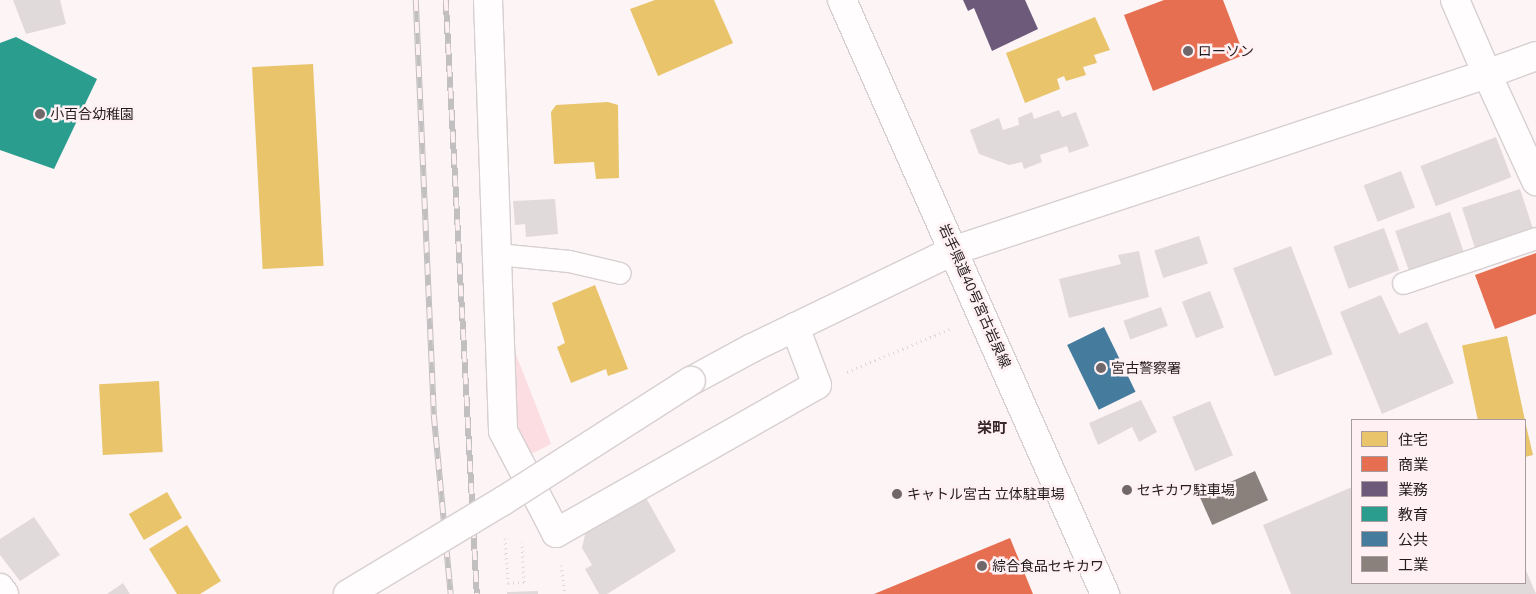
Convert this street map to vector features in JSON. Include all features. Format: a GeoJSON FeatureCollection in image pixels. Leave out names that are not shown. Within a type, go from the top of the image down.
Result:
{"type":"FeatureCollection","features":[{"type":"Feature","properties":{"kind":"street"},"geometry":{"type":"LineString","coordinates":[[488,0],[503,431],[556,533],[817,385],[794,327]]}},
{"type":"Feature","properties":{"kind":"street","name":"岩手県道40号宮古岩泉線"},"geometry":{"type":"LineString","coordinates":[[842,0],[955,250],[1105,594]]}},
{"type":"Feature","properties":{"kind":"street"},"geometry":{"type":"LineString","coordinates":[[1455,0],[1536,181]]}},
{"type":"Feature","properties":{"kind":"street"},"geometry":{"type":"LineString","coordinates":[[348,594],[503,501],[691,382],[794,327],[955,250],[1487,74],[1536,56]]}},
{"type":"Feature","properties":{"kind":"street"},"geometry":{"type":"LineString","coordinates":[[0,588],[4,594]]}},
{"type":"Feature","properties":{"kind":"lane"},"geometry":{"type":"LineString","coordinates":[[1403,283],[1536,238]]}},
{"type":"Feature","properties":{"kind":"lane"},"geometry":{"type":"LineString","coordinates":[[497,254],[569,261],[620,273]]}},
{"type":"Feature","properties":{"kind":"path"},"geometry":{"type":"LineString","coordinates":[[817,385],[962,324]]}},
{"type":"Feature","properties":{"kind":"path"},"geometry":{"type":"LineString","coordinates":[[503,501],[508,583],[524,582],[521,535],[556,533]]}},
{"type":"Feature","properties":{"kind":"shaded area"},"geometry":{"type":"Polygon","coordinates":[[[510,339],[551,444],[523,458],[506,427],[510,339]]]}},
{"type":"Feature","properties":{"kind":"building: 住宅"},"geometry":{"type":"Polygon","coordinates":[[[655,0],[714,0],[733,43],[658,76],[630,9],[655,0]]]}},
{"type":"Feature","properties":{"kind":"building: 住宅"},"geometry":{"type":"Polygon","coordinates":[[[1095,17],[1110,50],[1094,55],[1097,63],[1083,67],[1086,75],[1066,81],[1064,76],[1057,79],[1060,89],[1025,103],[1006,53],[1095,17]]]}},
{"type":"Feature","properties":{"kind":"building: 住宅"},"geometry":{"type":"Polygon","coordinates":[[[313,64],[324,266],[263,269],[252,67],[313,64]]]}},
{"type":"Feature","properties":{"kind":"building: 住宅"},"geometry":{"type":"Polygon","coordinates":[[[608,102],[618,105],[619,178],[596,179],[594,162],[554,164],[551,112],[556,105],[608,102]]]}},
{"type":"Feature","properties":{"kind":"building: 住宅"},"geometry":{"type":"Polygon","coordinates":[[[595,285],[628,369],[608,376],[606,369],[571,383],[557,347],[565,343],[552,303],[595,285]]]}},
{"type":"Feature","properties":{"kind":"building: 住宅"},"geometry":{"type":"Polygon","coordinates":[[[1507,336],[1525,419],[1478,419],[1462,346],[1507,336]]]}},
{"type":"Feature","properties":{"kind":"building: 住宅"},"geometry":{"type":"Polygon","coordinates":[[[159,381],[163,452],[103,455],[99,384],[159,381]]]}},
{"type":"Feature","properties":{"kind":"building: 住宅"},"geometry":{"type":"Polygon","coordinates":[[[1526,425],[1533,455],[1526,457],[1526,425]]]}},
{"type":"Feature","properties":{"kind":"building: 住宅"},"geometry":{"type":"Polygon","coordinates":[[[167,492],[182,518],[144,540],[129,514],[167,492]]]}},
{"type":"Feature","properties":{"kind":"building: 住宅"},"geometry":{"type":"Polygon","coordinates":[[[187,525],[221,581],[200,594],[177,594],[149,549],[187,525]]]}},
{"type":"Feature","properties":{"kind":"building: 商業"},"geometry":{"type":"Polygon","coordinates":[[[1164,0],[1223,0],[1244,55],[1153,91],[1124,15],[1164,0]]]}},
{"type":"Feature","properties":{"kind":"building: 商業"},"geometry":{"type":"Polygon","coordinates":[[[1536,253],[1536,314],[1495,329],[1475,275],[1536,253]]]}},
{"type":"Feature","properties":{"kind":"building: 商業","name":"綜合食品セキカワ"},"geometry":{"type":"Polygon","coordinates":[[[1010,538],[1033,594],[874,594],[1010,538]]]}},
{"type":"Feature","properties":{"kind":"building: 業務"},"geometry":{"type":"Polygon","coordinates":[[[963,0],[1025,0],[1038,29],[992,51],[974,8],[968,11],[963,0]]]}},
{"type":"Feature","properties":{"kind":"building: 教育","name":"小百合幼稚園"},"geometry":{"type":"Polygon","coordinates":[[[16,37],[97,79],[54,169],[0,150],[0,43],[16,37]]]}},
{"type":"Feature","properties":{"kind":"building: 公共","name":"宮古警察署"},"geometry":{"type":"Polygon","coordinates":[[[1104,327],[1136,392],[1099,410],[1067,345],[1104,327]]]}},
{"type":"Feature","properties":{"kind":"building: 工業"},"geometry":{"type":"Polygon","coordinates":[[[1255,471],[1268,500],[1212,525],[1199,496],[1255,471]]]}},
{"type":"Feature","properties":{"kind":"building: その他"},"geometry":{"type":"Polygon","coordinates":[[[13,0],[60,0],[66,24],[26,34],[13,0]]]}},
{"type":"Feature","properties":{"kind":"building: その他"},"geometry":{"type":"Polygon","coordinates":[[[1059,110],[1062,117],[1076,112],[1089,146],[1069,153],[1067,146],[1040,155],[1042,162],[1024,169],[1022,162],[1009,165],[979,154],[970,130],[999,118],[1003,130],[1019,125],[1018,118],[1032,112],[1034,119],[1059,110]]]}},
{"type":"Feature","properties":{"kind":"building: その他"},"geometry":{"type":"Polygon","coordinates":[[[1496,137],[1511,177],[1436,206],[1420,166],[1496,137]]]}},
{"type":"Feature","properties":{"kind":"building: その他"},"geometry":{"type":"Polygon","coordinates":[[[1401,171],[1415,207],[1378,222],[1364,185],[1401,171]]]}},
{"type":"Feature","properties":{"kind":"building: その他"},"geometry":{"type":"Polygon","coordinates":[[[1520,189],[1534,231],[1476,250],[1462,208],[1520,189]]]}},
{"type":"Feature","properties":{"kind":"building: その他"},"geometry":{"type":"Polygon","coordinates":[[[555,199],[558,234],[526,237],[525,224],[515,225],[513,201],[555,199]]]}},
{"type":"Feature","properties":{"kind":"building: その他"},"geometry":{"type":"Polygon","coordinates":[[[1450,212],[1465,255],[1410,274],[1395,231],[1450,212]]]}},
{"type":"Feature","properties":{"kind":"building: その他"},"geometry":{"type":"Polygon","coordinates":[[[1384,228],[1399,270],[1349,289],[1333,246],[1384,228]]]}},
{"type":"Feature","properties":{"kind":"building: その他"},"geometry":{"type":"Polygon","coordinates":[[[1199,236],[1208,264],[1163,278],[1154,251],[1199,236]]]}},
{"type":"Feature","properties":{"kind":"building: その他"},"geometry":{"type":"Polygon","coordinates":[[[1291,246],[1333,354],[1275,377],[1233,268],[1291,246]]]}},
{"type":"Feature","properties":{"kind":"building: その他"},"geometry":{"type":"Polygon","coordinates":[[[1139,251],[1149,297],[1069,318],[1059,279],[1121,264],[1118,255],[1139,251]]]}},
{"type":"Feature","properties":{"kind":"building: その他"},"geometry":{"type":"Polygon","coordinates":[[[1210,291],[1224,327],[1196,338],[1182,302],[1210,291]]]}},
{"type":"Feature","properties":{"kind":"building: その他"},"geometry":{"type":"Polygon","coordinates":[[[1381,295],[1399,334],[1427,322],[1454,383],[1382,414],[1340,312],[1381,295]]]}},
{"type":"Feature","properties":{"kind":"building: その他"},"geometry":{"type":"Polygon","coordinates":[[[1161,307],[1168,326],[1130,339],[1123,321],[1161,307]]]}},
{"type":"Feature","properties":{"kind":"building: その他"},"geometry":{"type":"Polygon","coordinates":[[[1141,400],[1157,432],[1139,442],[1132,427],[1098,445],[1089,423],[1141,400]]]}},
{"type":"Feature","properties":{"kind":"building: その他"},"geometry":{"type":"Polygon","coordinates":[[[1210,401],[1233,455],[1195,471],[1172,417],[1210,401]]]}},
{"type":"Feature","properties":{"kind":"building: その他"},"geometry":{"type":"Polygon","coordinates":[[[1351,487],[1351,584],[1526,584],[1526,570],[1536,594],[1291,594],[1263,525],[1351,487]]]}},
{"type":"Feature","properties":{"kind":"building: その他"},"geometry":{"type":"Polygon","coordinates":[[[645,496],[676,551],[607,594],[599,594],[585,569],[592,565],[582,548],[586,530],[645,496]]]}},
{"type":"Feature","properties":{"kind":"building: その他"},"geometry":{"type":"Polygon","coordinates":[[[34,517],[60,555],[20,581],[0,555],[0,539],[34,517]]]}},
{"type":"Feature","properties":{"kind":"building: その他"},"geometry":{"type":"Polygon","coordinates":[[[123,583],[130,594],[107,594],[123,583]]]}},
{"type":"Feature","properties":{"kind":"building: その他"},"geometry":{"type":"Polygon","coordinates":[[[538,591],[538,594],[507,594],[507,592],[538,591]]]}},
{"type":"Feature","properties":{"kind":"railway"},"geometry":{"type":"LineString","coordinates":[[416,0],[434,415],[451,594]]}},
{"type":"Feature","properties":{"kind":"railway"},"geometry":{"type":"LineString","coordinates":[[446,0],[477,594]]}},
{"type":"Feature","properties":{"kind":"place","name":"ローソン"},"geometry":{"type":"Point","coordinates":[1188,51]}},
{"type":"Feature","properties":{"kind":"place","name":"小百合幼稚園"},"geometry":{"type":"Point","coordinates":[40,114]}},
{"type":"Feature","properties":{"kind":"place","name":"宮古警察署"},"geometry":{"type":"Point","coordinates":[1101,368]}},
{"type":"Feature","properties":{"kind":"place","name":"セキカワ駐車場"},"geometry":{"type":"Point","coordinates":[1127,490]}},
{"type":"Feature","properties":{"kind":"place","name":"キャトル宮古 立体駐車場"},"geometry":{"type":"Point","coordinates":[897,494]}},
{"type":"Feature","properties":{"kind":"place","name":"綜合食品セキカワ"},"geometry":{"type":"Point","coordinates":[982,566]}},
{"type":"Feature","properties":{"kind":"district","name":"栄町"},"geometry":{"type":"Point","coordinates":[992,428]}}]}
